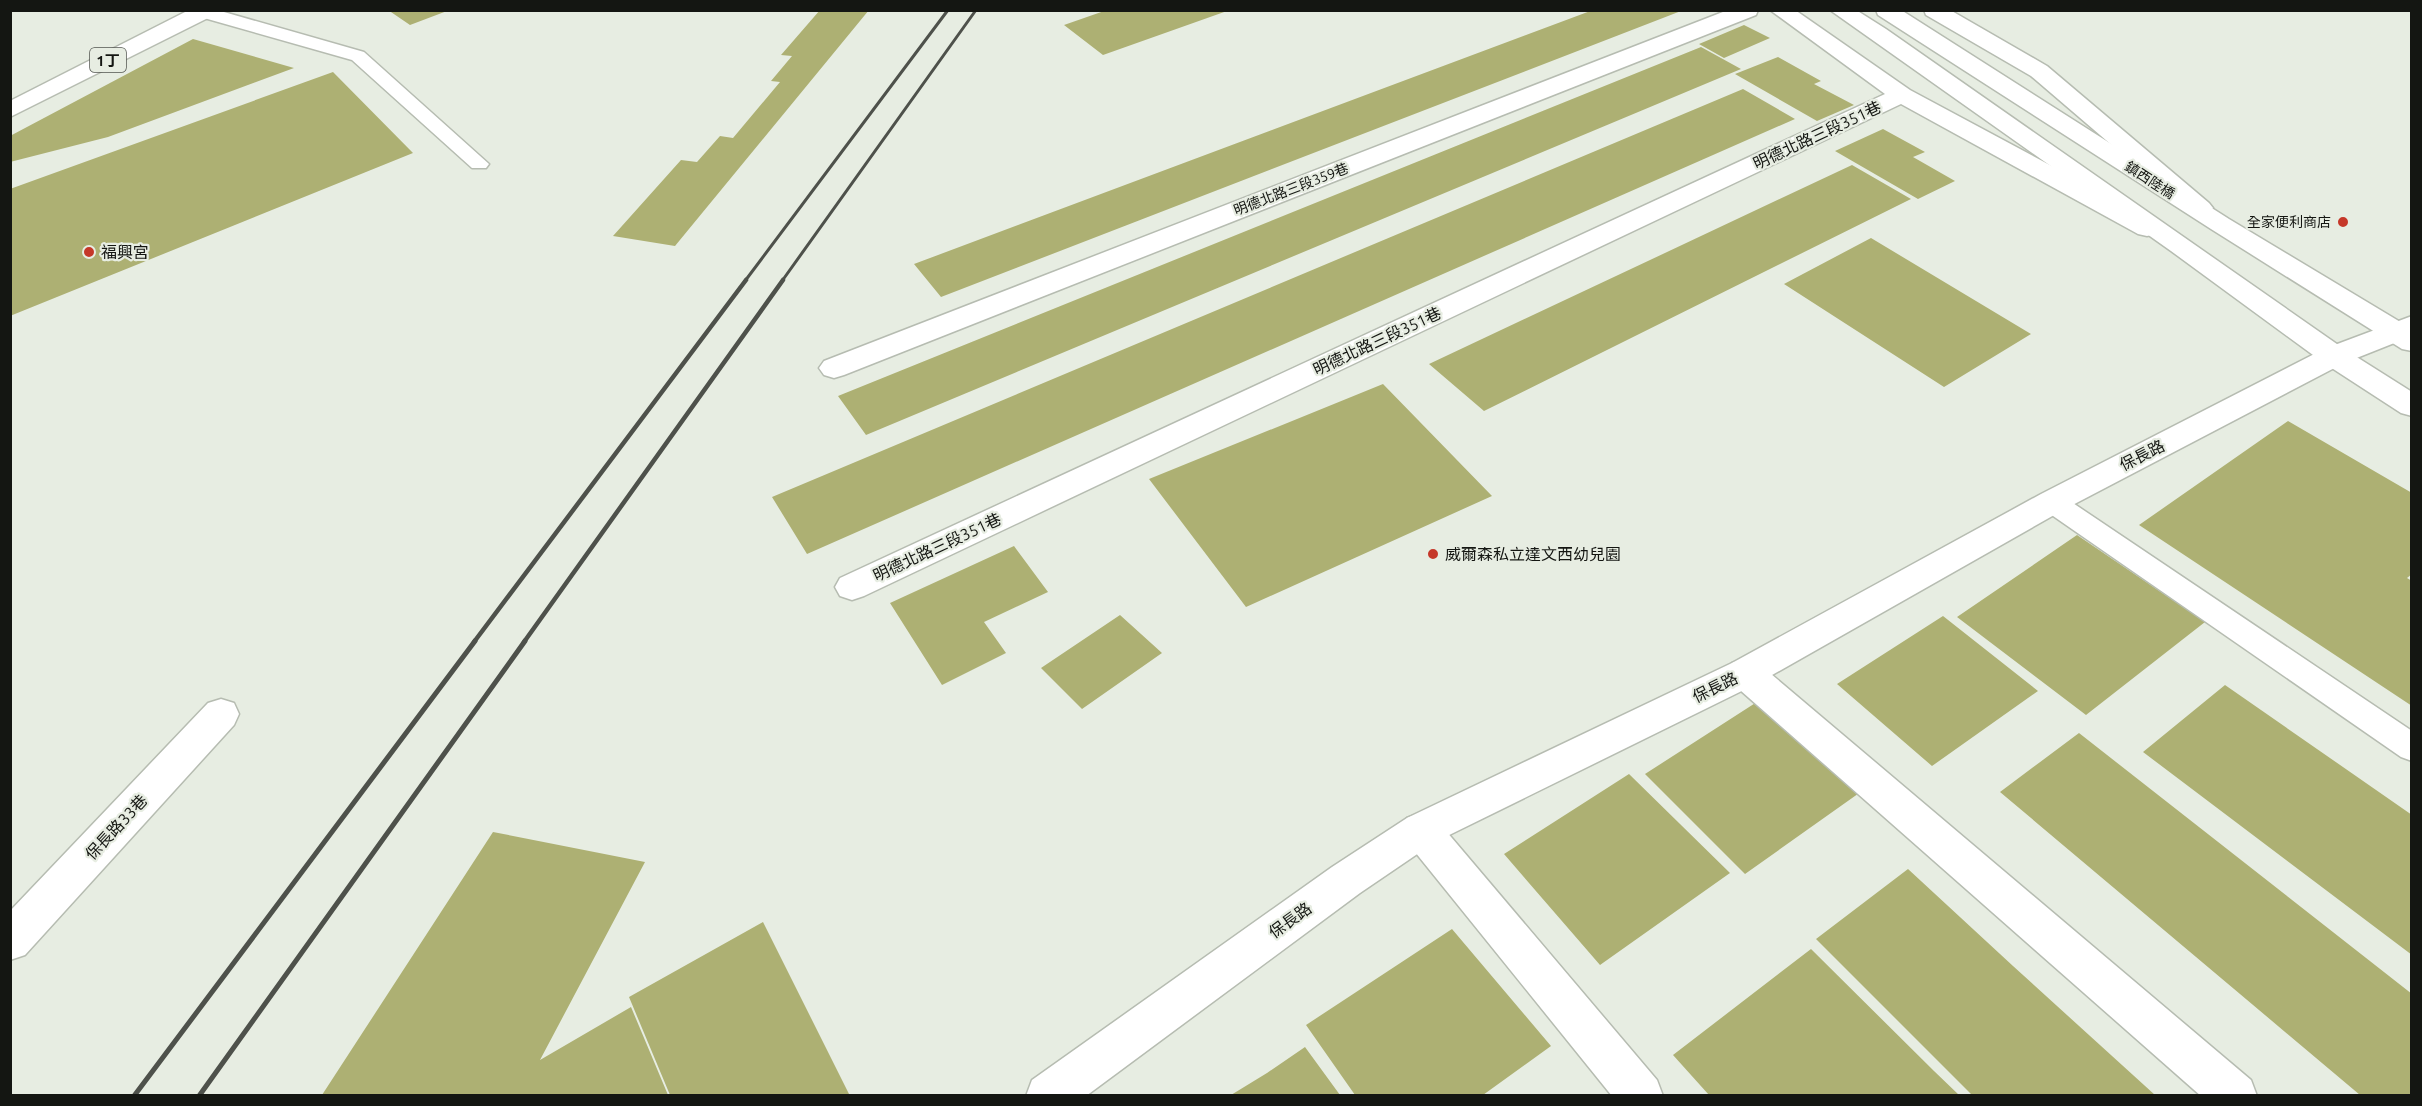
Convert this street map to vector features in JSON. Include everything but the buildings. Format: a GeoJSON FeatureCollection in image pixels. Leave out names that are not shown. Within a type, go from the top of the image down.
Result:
{"type":"FeatureCollection","features":[{"type":"Feature","properties":{"kind":"street","name":"明德北路三段359巷"},"geometry":{"type":"LineString","coordinates":[[834,368],[1748,10]]}},
{"type":"Feature","properties":{"kind":"street"},"geometry":{"type":"LineString","coordinates":[[1780,10],[1902,95],[2180,245]]}},
{"type":"Feature","properties":{"kind":"street"},"geometry":{"type":"LineString","coordinates":[[1840,10],[1890,23],[2180,245],[2334,356],[2412,406]]}},
{"type":"Feature","properties":{"kind":"street"},"geometry":{"type":"LineString","coordinates":[[1934,10],[2039,71],[2220,224]]}},
{"type":"Feature","properties":{"kind":"street","name":"1丁"},"geometry":{"type":"LineString","coordinates":[[10,110],[204,11]]}},
{"type":"Feature","properties":{"kind":"street","name":"鎮西陸橋"},"geometry":{"type":"LineString","coordinates":[[1890,23],[2220,224],[2406,333]]}},
{"type":"Feature","properties":{"kind":"street","name":"明德北路三段351巷"},"geometry":{"type":"LineString","coordinates":[[852,586],[1902,95]]}},
{"type":"Feature","properties":{"kind":"street","name":"保長路"},"geometry":{"type":"LineString","coordinates":[[1048,1095],[1346,880],[1421,830],[1744,673],[2052,502],[2334,356],[2406,333]]}},
{"type":"Feature","properties":{"kind":"street"},"geometry":{"type":"LineString","coordinates":[[1744,673],[2235,1095]]}},
{"type":"Feature","properties":{"kind":"street","name":"保長路33巷"},"geometry":{"type":"LineString","coordinates":[[10,941],[221,714]]}},
{"type":"Feature","properties":{"kind":"street"},"geometry":{"type":"LineString","coordinates":[[1421,830],[1641,1095]]}},
{"type":"Feature","properties":{"kind":"lane"},"geometry":{"type":"LineString","coordinates":[[204,11],[358,56],[479,164]]}},
{"type":"Feature","properties":{"kind":"lane"},"geometry":{"type":"LineString","coordinates":[[2052,502],[2412,747]]}},
{"type":"Feature","properties":{"kind":"railway"},"geometry":{"type":"LineString","coordinates":[[745,281],[948,10]]}},
{"type":"Feature","properties":{"kind":"railway"},"geometry":{"type":"LineString","coordinates":[[782,281],[976,10]]}},
{"type":"Feature","properties":{"kind":"railway"},"geometry":{"type":"LineString","coordinates":[[474,642],[746,280]]}},
{"type":"Feature","properties":{"kind":"railway"},"geometry":{"type":"LineString","coordinates":[[524,642],[783,280]]}},
{"type":"Feature","properties":{"kind":"railway"},"geometry":{"type":"LineString","coordinates":[[134,1096],[475,641]]}},
{"type":"Feature","properties":{"kind":"railway"},"geometry":{"type":"LineString","coordinates":[[199,1096],[525,641]]}},
{"type":"Feature","properties":{"kind":"place","name":"全家便利商店"},"geometry":{"type":"Point","coordinates":[2343,222]}},
{"type":"Feature","properties":{"kind":"place","name":"福興宮"},"geometry":{"type":"Point","coordinates":[89,252]}},
{"type":"Feature","properties":{"kind":"place","name":"威爾森私立達文西幼兒園"},"geometry":{"type":"Point","coordinates":[1433,554]}}]}
